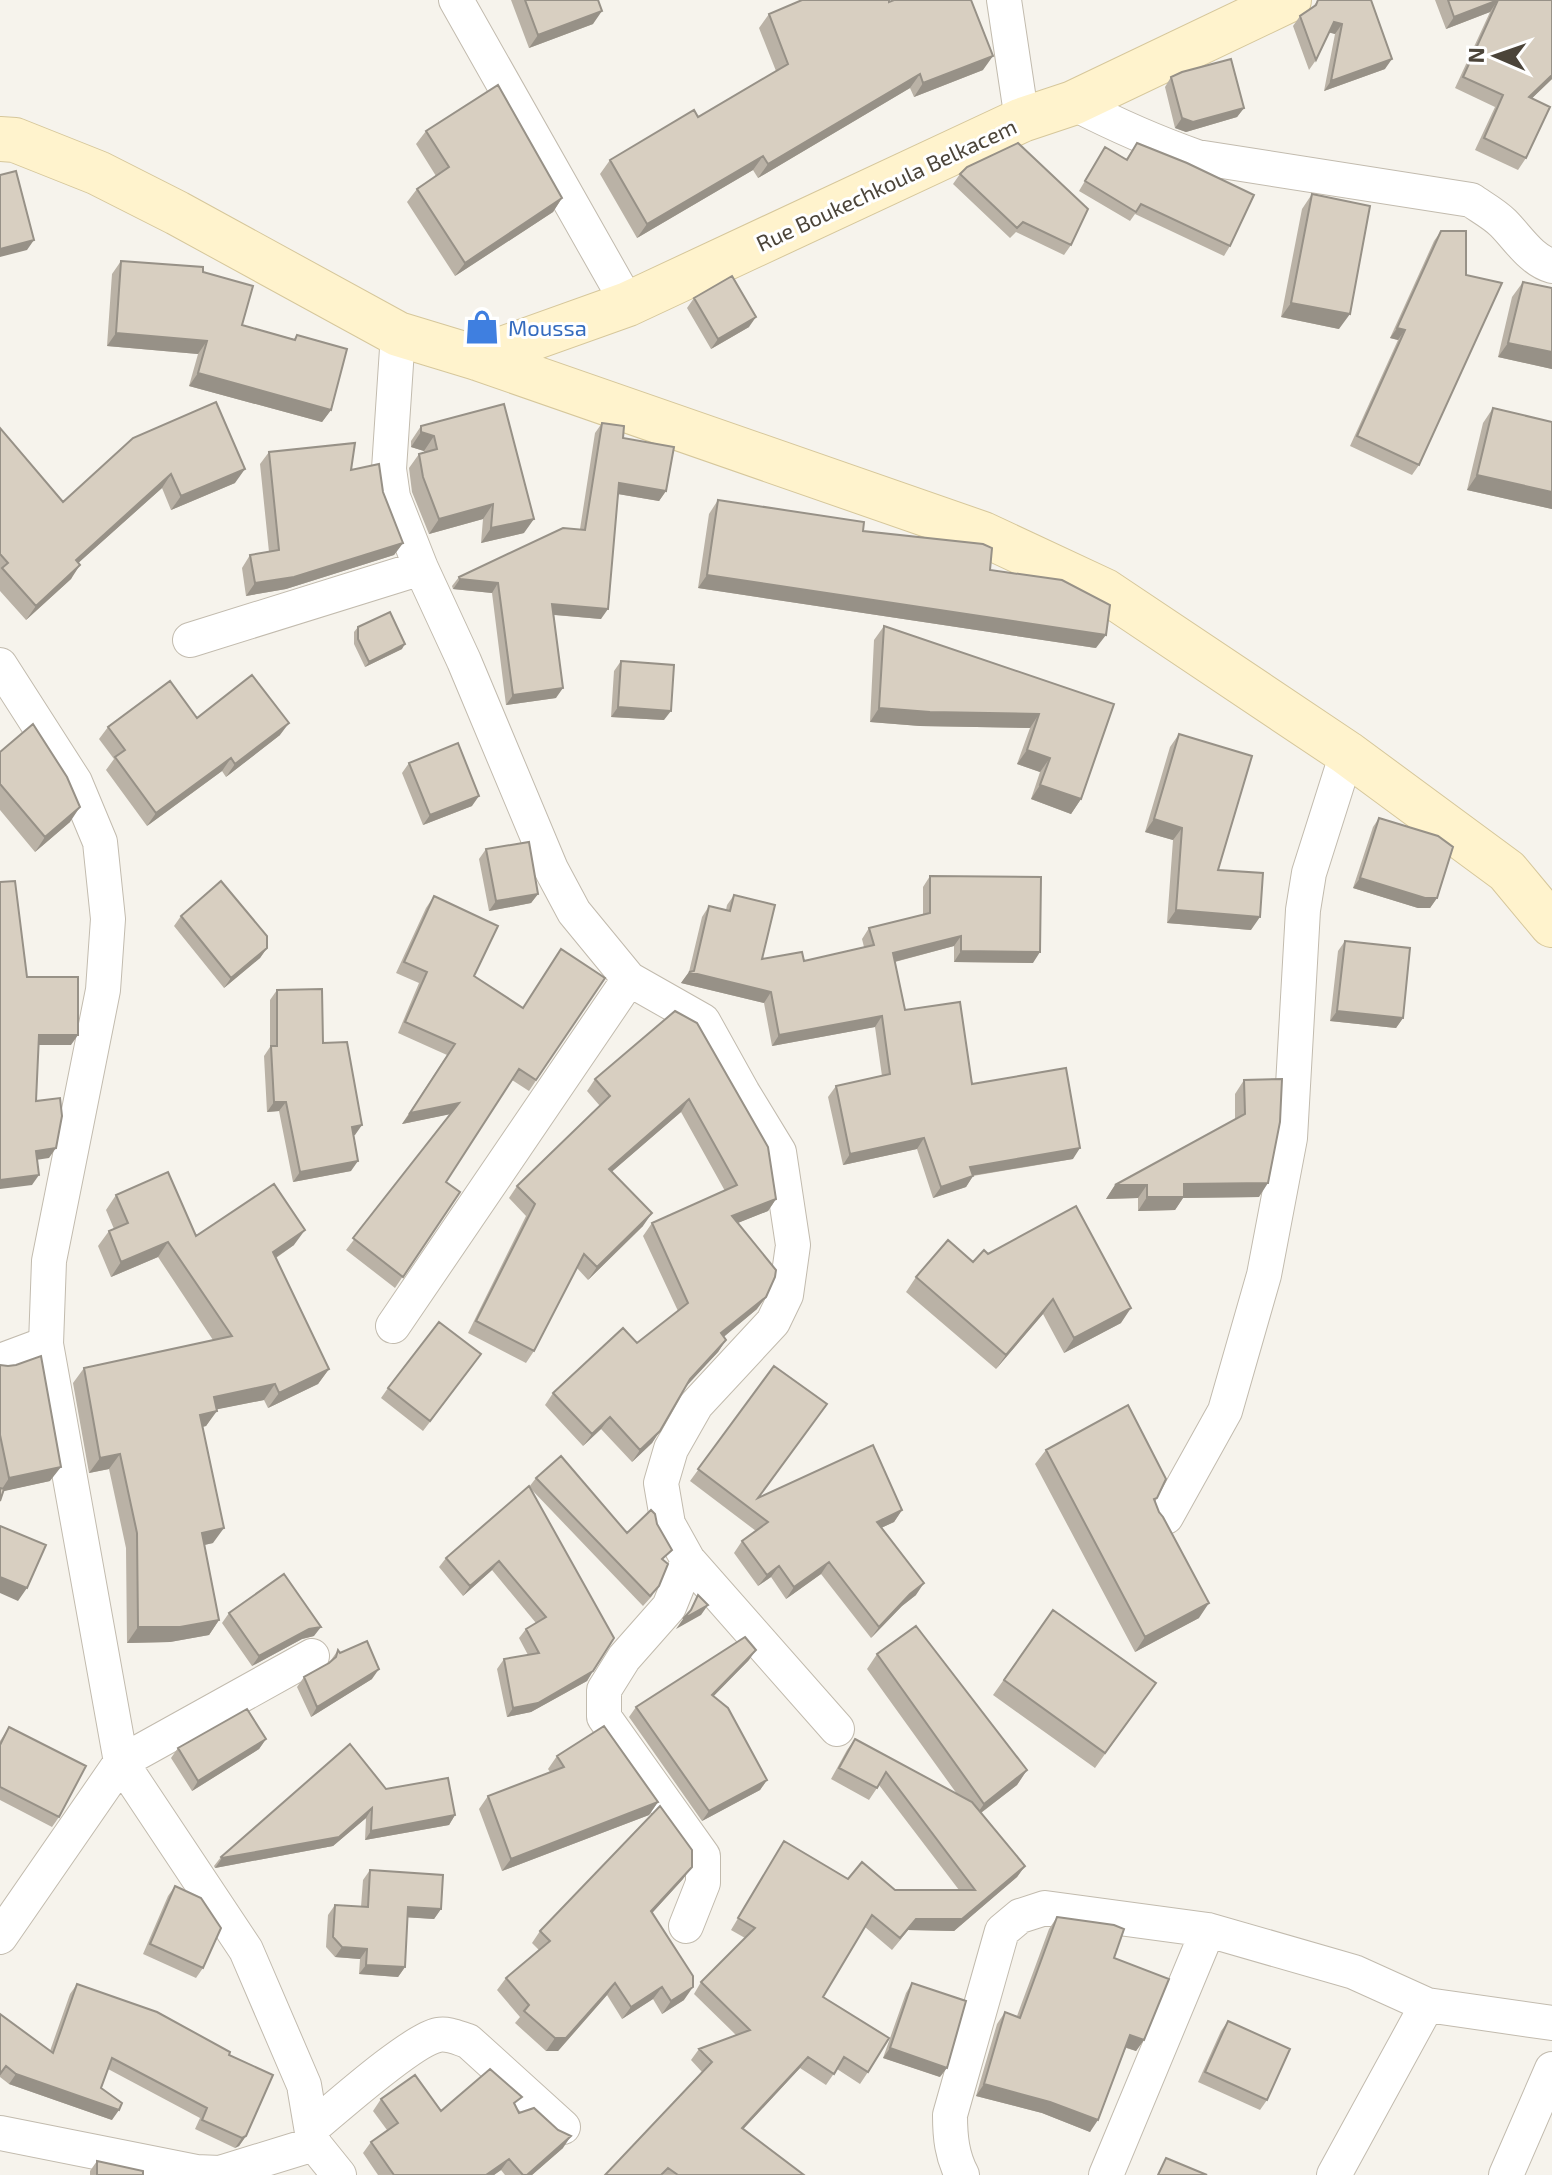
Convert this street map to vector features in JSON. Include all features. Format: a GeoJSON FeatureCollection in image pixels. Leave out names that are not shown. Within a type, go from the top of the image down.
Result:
{"type":"FeatureCollection","features":[{"type":"Feature","properties":{"kind":"main road","name":"Rue Boukechkoula Belkacem"},"geometry":{"type":"LineString","coordinates":[[477,358],[628,304],[1022,120],[1073,103],[1289,0]]}},
{"type":"Feature","properties":{"kind":"main road"},"geometry":{"type":"LineString","coordinates":[[0,139],[15,140],[98,173],[398,334],[477,358],[983,534],[1105,591],[1347,753],[1507,871],[1552,925]]}},
{"type":"Feature","properties":{"kind":"street"},"geometry":{"type":"LineString","coordinates":[[456,0],[628,304]]}},
{"type":"Feature","properties":{"kind":"street"},"geometry":{"type":"LineString","coordinates":[[1004,0],[1022,120]]}},
{"type":"Feature","properties":{"kind":"street"},"geometry":{"type":"LineString","coordinates":[[1073,103],[1140,136],[1197,157],[1471,200],[1501,220],[1523,245],[1552,266]]}},
{"type":"Feature","properties":{"kind":"street"},"geometry":{"type":"LineString","coordinates":[[398,334],[389,469],[393,497],[551,869],[574,912],[629,979],[703,1021],[779,1152],[793,1245],[786,1295],[773,1322],[696,1405],[671,1449],[661,1483],[668,1524],[688,1560],[837,1729]]}},
{"type":"Feature","properties":{"kind":"street"},"geometry":{"type":"LineString","coordinates":[[190,640],[421,568]]}},
{"type":"Feature","properties":{"kind":"street"},"geometry":{"type":"LineString","coordinates":[[0,665],[75,782],[100,842],[108,919],[103,990],[49,1261],[46,1344],[121,1762],[246,1950],[304,2085],[314,2136],[339,2175]]}},
{"type":"Feature","properties":{"kind":"street"},"geometry":{"type":"LineString","coordinates":[[1166,1517],[1225,1411],[1264,1275],[1290,1138],[1303,910],[1309,873],[1347,753]]}},
{"type":"Feature","properties":{"kind":"street"},"geometry":{"type":"LineString","coordinates":[[393,1326],[629,979]]}},
{"type":"Feature","properties":{"kind":"street"},"geometry":{"type":"LineString","coordinates":[[0,1361],[46,1344]]}},
{"type":"Feature","properties":{"kind":"street"},"geometry":{"type":"LineString","coordinates":[[686,1926],[703,1883],[703,1856],[604,1717],[604,1690],[624,1658],[669,1607],[688,1560]]}},
{"type":"Feature","properties":{"kind":"street"},"geometry":{"type":"LineString","coordinates":[[0,1937],[121,1762],[312,1656]]}},
{"type":"Feature","properties":{"kind":"street"},"geometry":{"type":"LineString","coordinates":[[962,2175],[950,2140],[950,2115],[1002,1931],[1020,1916],[1045,1908],[1208,1930],[1354,1972],[1427,2005],[1552,2023]]}},
{"type":"Feature","properties":{"kind":"street"},"geometry":{"type":"LineString","coordinates":[[1106,2175],[1208,1930]]}},
{"type":"Feature","properties":{"kind":"street"},"geometry":{"type":"LineString","coordinates":[[1334,2175],[1427,2005]]}},
{"type":"Feature","properties":{"kind":"street"},"geometry":{"type":"LineString","coordinates":[[0,2133],[196,2172],[220,2173],[314,2136],[395,2061],[427,2038],[441,2034],[468,2041],[563,2127]]}},
{"type":"Feature","properties":{"kind":"street"},"geometry":{"type":"LineString","coordinates":[[1506,2175],[1548,2088]]}},
{"type":"Feature","properties":{"kind":"building"},"geometry":{"type":"Polygon","coordinates":[[[525,0],[598,0],[602,11],[538,35],[525,0]]]}},
{"type":"Feature","properties":{"kind":"building"},"geometry":{"type":"Polygon","coordinates":[[[802,0],[971,0],[993,56],[923,83],[920,74],[768,164],[763,156],[647,224],[610,160],[694,110],[698,117],[788,64],[769,14],[802,0]]]}},
{"type":"Feature","properties":{"kind":"building"},"geometry":{"type":"Polygon","coordinates":[[[1318,0],[1371,0],[1392,59],[1331,81],[1342,24],[1334,22],[1316,60],[1300,16],[1316,5],[1318,0]]]}},
{"type":"Feature","properties":{"kind":"building"},"geometry":{"type":"Polygon","coordinates":[[[1448,0],[1498,0],[1454,17],[1448,0]]]}},
{"type":"Feature","properties":{"kind":"building"},"geometry":{"type":"Polygon","coordinates":[[[1498,0],[1552,0],[1552,75],[1529,97],[1550,107],[1526,158],[1484,138],[1503,95],[1463,77],[1498,0]]]}},
{"type":"Feature","properties":{"kind":"building"},"geometry":{"type":"Polygon","coordinates":[[[1231,59],[1244,108],[1193,122],[1182,118],[1171,77],[1231,59]]]}},
{"type":"Feature","properties":{"kind":"building"},"geometry":{"type":"Polygon","coordinates":[[[498,85],[562,198],[465,263],[417,189],[449,167],[426,131],[498,85]]]}},
{"type":"Feature","properties":{"kind":"building"},"geometry":{"type":"Polygon","coordinates":[[[1018,143],[1088,209],[1071,245],[1023,222],[1017,228],[960,174],[967,167],[1018,143]]]}},
{"type":"Feature","properties":{"kind":"building"},"geometry":{"type":"Polygon","coordinates":[[[1137,143],[1254,195],[1230,246],[1141,204],[1136,212],[1085,181],[1105,147],[1127,160],[1137,143]]]}},
{"type":"Feature","properties":{"kind":"building"},"geometry":{"type":"Polygon","coordinates":[[[16,171],[34,240],[0,249],[0,175],[16,171]]]}},
{"type":"Feature","properties":{"kind":"building"},"geometry":{"type":"Polygon","coordinates":[[[1312,194],[1370,206],[1350,314],[1291,303],[1312,194]]]}},
{"type":"Feature","properties":{"kind":"building"},"geometry":{"type":"Polygon","coordinates":[[[1441,231],[1466,231],[1466,275],[1502,283],[1419,465],[1357,436],[1405,330],[1397,328],[1441,231]]]}},
{"type":"Feature","properties":{"kind":"building"},"geometry":{"type":"Polygon","coordinates":[[[121,261],[203,267],[203,272],[253,286],[242,325],[295,340],[297,335],[347,349],[331,410],[198,373],[207,341],[116,333],[121,261]]]}},
{"type":"Feature","properties":{"kind":"building"},"geometry":{"type":"Polygon","coordinates":[[[732,276],[756,317],[718,339],[694,298],[732,276]]]}},
{"type":"Feature","properties":{"kind":"building"},"geometry":{"type":"Polygon","coordinates":[[[1523,282],[1552,288],[1552,352],[1508,343],[1523,282]]]}},
{"type":"Feature","properties":{"kind":"building"},"geometry":{"type":"Polygon","coordinates":[[[216,402],[245,469],[181,496],[171,474],[76,560],[80,565],[36,606],[2,568],[8,563],[0,554],[0,428],[63,502],[133,438],[216,402]]]}},
{"type":"Feature","properties":{"kind":"building"},"geometry":{"type":"Polygon","coordinates":[[[504,404],[534,519],[491,528],[493,504],[439,519],[423,477],[419,454],[437,449],[434,436],[421,432],[421,426],[504,404]]]}},
{"type":"Feature","properties":{"kind":"building"},"geometry":{"type":"Polygon","coordinates":[[[1493,408],[1552,422],[1552,492],[1477,475],[1493,408]]]}},
{"type":"Feature","properties":{"kind":"building"},"geometry":{"type":"Polygon","coordinates":[[[602,423],[624,426],[623,438],[674,447],[666,491],[619,483],[608,609],[552,604],[563,688],[513,695],[498,583],[459,577],[563,528],[585,530],[602,423]]]}},
{"type":"Feature","properties":{"kind":"building"},"geometry":{"type":"Polygon","coordinates":[[[355,443],[351,470],[379,464],[383,492],[403,543],[294,577],[255,583],[250,555],[279,550],[269,452],[355,443]]]}},
{"type":"Feature","properties":{"kind":"building"},"geometry":{"type":"Polygon","coordinates":[[[718,500],[864,522],[863,531],[983,544],[992,548],[990,570],[1062,580],[1110,605],[1106,635],[707,575],[718,500]]]}},
{"type":"Feature","properties":{"kind":"building"},"geometry":{"type":"Polygon","coordinates":[[[390,612],[405,644],[369,662],[358,639],[358,627],[390,612]]]}},
{"type":"Feature","properties":{"kind":"building"},"geometry":{"type":"Polygon","coordinates":[[[884,626],[1114,704],[1081,799],[1040,785],[1050,758],[1027,750],[1039,714],[879,708],[884,626]]]}},
{"type":"Feature","properties":{"kind":"building"},"geometry":{"type":"Polygon","coordinates":[[[621,661],[674,665],[671,711],[618,707],[621,661]]]}},
{"type":"Feature","properties":{"kind":"building"},"geometry":{"type":"Polygon","coordinates":[[[252,675],[289,723],[235,764],[231,758],[156,813],[115,757],[125,750],[108,727],[170,681],[197,718],[252,675]]]}},
{"type":"Feature","properties":{"kind":"building"},"geometry":{"type":"Polygon","coordinates":[[[33,724],[67,777],[80,807],[45,837],[0,784],[0,752],[33,724]]]}},
{"type":"Feature","properties":{"kind":"building"},"geometry":{"type":"Polygon","coordinates":[[[1179,734],[1252,756],[1218,870],[1263,873],[1260,917],[1176,910],[1182,828],[1154,819],[1179,734]]]}},
{"type":"Feature","properties":{"kind":"building"},"geometry":{"type":"Polygon","coordinates":[[[458,743],[479,796],[430,815],[409,763],[458,743]]]}},
{"type":"Feature","properties":{"kind":"building"},"geometry":{"type":"Polygon","coordinates":[[[1379,818],[1438,836],[1453,847],[1437,898],[1425,898],[1360,878],[1379,818]]]}},
{"type":"Feature","properties":{"kind":"building"},"geometry":{"type":"Polygon","coordinates":[[[529,842],[538,894],[496,901],[486,849],[529,842]]]}},
{"type":"Feature","properties":{"kind":"building"},"geometry":{"type":"Polygon","coordinates":[[[930,876],[1041,877],[1040,952],[961,951],[961,936],[893,953],[905,1010],[960,1002],[972,1084],[1066,1068],[1080,1148],[970,1167],[973,1176],[941,1187],[924,1138],[850,1154],[836,1086],[890,1074],[882,1016],[779,1035],[771,992],[689,972],[694,971],[709,906],[730,911],[734,895],[775,905],[762,959],[802,952],[804,961],[874,945],[869,928],[930,913],[930,876]]]}},
{"type":"Feature","properties":{"kind":"building"},"geometry":{"type":"Polygon","coordinates":[[[15,881],[27,977],[78,977],[78,1035],[39,1035],[36,1101],[60,1098],[62,1116],[56,1148],[36,1151],[39,1175],[0,1180],[0,882],[15,881]]]}},
{"type":"Feature","properties":{"kind":"building"},"geometry":{"type":"Polygon","coordinates":[[[221,881],[267,936],[267,948],[231,978],[181,916],[221,881]]]}},
{"type":"Feature","properties":{"kind":"building"},"geometry":{"type":"Polygon","coordinates":[[[434,896],[498,926],[474,976],[523,1008],[561,949],[605,978],[536,1080],[519,1069],[446,1182],[460,1192],[403,1277],[353,1238],[459,1103],[410,1113],[455,1044],[405,1022],[427,972],[404,962],[434,896]]]}},
{"type":"Feature","properties":{"kind":"building"},"geometry":{"type":"Polygon","coordinates":[[[1345,941],[1410,948],[1403,1018],[1337,1011],[1345,941]]]}},
{"type":"Feature","properties":{"kind":"building"},"geometry":{"type":"Polygon","coordinates":[[[322,989],[323,1043],[347,1042],[362,1125],[352,1127],[358,1161],[300,1172],[286,1102],[274,1102],[271,1046],[277,1046],[277,990],[322,989]]]}},
{"type":"Feature","properties":{"kind":"building"},"geometry":{"type":"Polygon","coordinates":[[[675,1011],[697,1023],[768,1147],[776,1199],[732,1216],[776,1270],[766,1297],[721,1333],[726,1340],[690,1379],[660,1431],[640,1450],[610,1417],[592,1434],[553,1393],[623,1328],[637,1343],[688,1303],[652,1223],[737,1185],[689,1099],[609,1169],[652,1213],[597,1267],[584,1254],[534,1351],[476,1321],[535,1204],[517,1186],[610,1096],[595,1079],[675,1011]]]}},
{"type":"Feature","properties":{"kind":"building"},"geometry":{"type":"Polygon","coordinates":[[[1282,1079],[1280,1122],[1268,1183],[1184,1184],[1184,1197],[1147,1197],[1147,1185],[1115,1185],[1245,1114],[1244,1080],[1282,1079]]]}},
{"type":"Feature","properties":{"kind":"building"},"geometry":{"type":"Polygon","coordinates":[[[168,1172],[196,1236],[274,1184],[305,1230],[273,1252],[329,1369],[279,1393],[275,1384],[214,1397],[217,1411],[200,1415],[224,1528],[202,1533],[219,1620],[180,1627],[138,1627],[137,1533],[120,1454],[100,1458],[84,1368],[232,1336],[168,1242],[121,1262],[109,1231],[128,1223],[116,1195],[168,1172]]]}},
{"type":"Feature","properties":{"kind":"building"},"geometry":{"type":"Polygon","coordinates":[[[1076,1206],[1131,1308],[1074,1338],[1053,1299],[1006,1355],[916,1277],[948,1240],[973,1262],[984,1250],[988,1254],[1076,1206]]]}},
{"type":"Feature","properties":{"kind":"building"},"geometry":{"type":"Polygon","coordinates":[[[439,1322],[481,1354],[430,1421],[388,1388],[439,1322]]]}},
{"type":"Feature","properties":{"kind":"building"},"geometry":{"type":"Polygon","coordinates":[[[41,1356],[61,1467],[9,1478],[0,1435],[0,1365],[16,1365],[41,1356]]]}},
{"type":"Feature","properties":{"kind":"building"},"geometry":{"type":"Polygon","coordinates":[[[774,1366],[827,1404],[758,1498],[873,1445],[902,1510],[877,1522],[924,1583],[879,1627],[829,1562],[794,1587],[779,1566],[767,1575],[742,1541],[768,1522],[698,1469],[774,1366]]]}},
{"type":"Feature","properties":{"kind":"building"},"geometry":{"type":"Polygon","coordinates":[[[1128,1405],[1166,1479],[1154,1499],[1159,1512],[1209,1603],[1145,1637],[1046,1450],[1128,1405]]]}},
{"type":"Feature","properties":{"kind":"building"},"geometry":{"type":"Polygon","coordinates":[[[561,1456],[627,1533],[651,1510],[655,1514],[657,1524],[672,1550],[662,1559],[668,1564],[659,1586],[650,1596],[536,1478],[561,1456]]]}},
{"type":"Feature","properties":{"kind":"building"},"geometry":{"type":"Polygon","coordinates":[[[529,1486],[614,1638],[593,1671],[538,1703],[513,1708],[504,1659],[539,1653],[526,1629],[546,1617],[499,1561],[470,1586],[446,1558],[529,1486]]]}},
{"type":"Feature","properties":{"kind":"building"},"geometry":{"type":"Polygon","coordinates":[[[0,1526],[46,1545],[27,1588],[0,1577],[0,1526]]]}},
{"type":"Feature","properties":{"kind":"building"},"geometry":{"type":"Polygon","coordinates":[[[284,1574],[321,1627],[309,1629],[259,1656],[229,1613],[284,1574]]]}},
{"type":"Feature","properties":{"kind":"building"},"geometry":{"type":"Polygon","coordinates":[[[698,1595],[708,1605],[683,1619],[691,1610],[698,1595]]]}},
{"type":"Feature","properties":{"kind":"building"},"geometry":{"type":"Polygon","coordinates":[[[1053,1610],[1156,1683],[1105,1753],[1004,1680],[1053,1610]]]}},
{"type":"Feature","properties":{"kind":"building"},"geometry":{"type":"Polygon","coordinates":[[[916,1626],[1027,1770],[984,1804],[877,1654],[916,1626]]]}},
{"type":"Feature","properties":{"kind":"building"},"geometry":{"type":"Polygon","coordinates":[[[745,1637],[756,1650],[712,1695],[728,1708],[767,1780],[709,1811],[636,1707],[745,1637]]]}},
{"type":"Feature","properties":{"kind":"building"},"geometry":{"type":"Polygon","coordinates":[[[367,1641],[379,1669],[317,1707],[304,1677],[329,1663],[338,1650],[340,1653],[367,1641]]]}},
{"type":"Feature","properties":{"kind":"building"},"geometry":{"type":"Polygon","coordinates":[[[247,1709],[266,1739],[198,1781],[178,1748],[247,1709]]]}},
{"type":"Feature","properties":{"kind":"building"},"geometry":{"type":"Polygon","coordinates":[[[604,1726],[658,1802],[511,1859],[488,1796],[564,1767],[557,1756],[604,1726]]]}},
{"type":"Feature","properties":{"kind":"building"},"geometry":{"type":"Polygon","coordinates":[[[9,1727],[86,1766],[59,1817],[0,1787],[0,1745],[9,1727]]]}},
{"type":"Feature","properties":{"kind":"building"},"geometry":{"type":"Polygon","coordinates":[[[855,1739],[972,1802],[1025,1866],[962,1919],[916,1919],[900,1938],[872,1915],[823,1997],[889,2038],[868,2072],[844,2057],[834,2074],[808,2057],[742,2128],[804,2175],[678,2175],[668,2168],[661,2175],[605,2175],[712,2062],[699,2049],[750,2030],[701,1982],[755,1928],[738,1918],[784,1841],[848,1879],[862,1862],[895,1890],[975,1890],[886,1772],[877,1788],[839,1768],[855,1739]]]}},
{"type":"Feature","properties":{"kind":"building"},"geometry":{"type":"Polygon","coordinates":[[[350,1744],[386,1789],[448,1778],[455,1815],[371,1831],[372,1808],[339,1837],[221,1857],[350,1744]]]}},
{"type":"Feature","properties":{"kind":"building"},"geometry":{"type":"Polygon","coordinates":[[[660,1806],[692,1850],[692,1867],[651,1911],[693,1976],[693,1987],[671,2001],[662,1987],[631,2007],[615,1983],[566,2038],[555,2038],[524,2011],[529,2005],[506,1978],[550,1941],[540,1931],[660,1806]]]}},
{"type":"Feature","properties":{"kind":"building"},"geometry":{"type":"Polygon","coordinates":[[[370,1870],[443,1875],[441,1909],[408,1907],[405,1967],[366,1965],[367,1949],[342,1947],[333,1937],[335,1905],[368,1907],[370,1870]]]}},
{"type":"Feature","properties":{"kind":"building"},"geometry":{"type":"Polygon","coordinates":[[[175,1886],[201,1898],[221,1928],[203,1968],[150,1944],[175,1886]]]}},
{"type":"Feature","properties":{"kind":"building"},"geometry":{"type":"Polygon","coordinates":[[[1057,1917],[1124,1929],[1114,1958],[1169,1979],[1144,2040],[1130,2035],[1098,2120],[1050,2102],[984,2084],[1005,2012],[1020,2018],[1057,1917]]]}},
{"type":"Feature","properties":{"kind":"building"},"geometry":{"type":"Polygon","coordinates":[[[912,1983],[966,2001],[947,2068],[890,2048],[912,1983]]]}},
{"type":"Feature","properties":{"kind":"building"},"geometry":{"type":"Polygon","coordinates":[[[77,1984],[157,2012],[230,2052],[229,2055],[273,2075],[246,2136],[242,2138],[202,2120],[207,2108],[112,2058],[101,2088],[122,2103],[119,2110],[16,2074],[6,2066],[0,2074],[0,2014],[53,2053],[77,1984]]]}},
{"type":"Feature","properties":{"kind":"building"},"geometry":{"type":"Polygon","coordinates":[[[1228,2021],[1290,2049],[1267,2100],[1205,2072],[1228,2021]]]}},
{"type":"Feature","properties":{"kind":"building"},"geometry":{"type":"Polygon","coordinates":[[[490,2069],[522,2097],[514,2103],[519,2113],[534,2108],[558,2130],[571,2136],[527,2175],[523,2175],[509,2159],[486,2175],[394,2175],[371,2142],[398,2123],[381,2099],[415,2075],[441,2111],[490,2069]]]}},
{"type":"Feature","properties":{"kind":"building"},"geometry":{"type":"Polygon","coordinates":[[[1166,2158],[1207,2175],[1158,2175],[1166,2158]]]}},
{"type":"Feature","properties":{"kind":"building"},"geometry":{"type":"Polygon","coordinates":[[[97,2161],[143,2171],[143,2175],[97,2175],[97,2161]]]}},
{"type":"Feature","properties":{"kind":"place","name":"Moussa"},"geometry":{"type":"Point","coordinates":[482,327]}}]}
